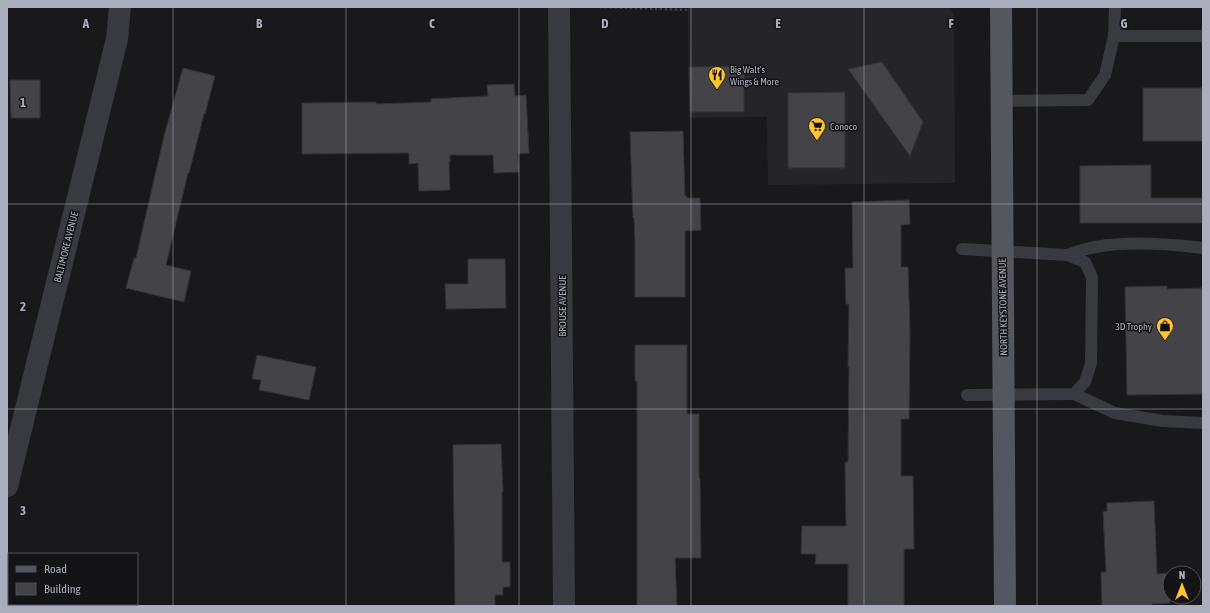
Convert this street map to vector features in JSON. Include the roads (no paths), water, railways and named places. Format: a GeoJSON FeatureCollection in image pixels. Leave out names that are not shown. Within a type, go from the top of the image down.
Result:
{"type":"FeatureCollection","features":[{"type":"Feature","properties":{"kind":"main road","name":"NORTH KEYSTONE AVENUE"},"geometry":{"type":"LineString","coordinates":[[1001,7],[1005,606]]}},
{"type":"Feature","properties":{"kind":"street","name":"BALTIMORE AVENUE"},"geometry":{"type":"LineString","coordinates":[[7,486],[117,39],[120,7]]}},
{"type":"Feature","properties":{"kind":"street","name":"BROUSE AVENUE"},"geometry":{"type":"LineString","coordinates":[[559,7],[564,606]]}},
{"type":"Feature","properties":{"kind":"lane"},"geometry":{"type":"LineString","coordinates":[[1001,101],[1088,100],[1105,75],[1114,36],[1115,7]]}},
{"type":"Feature","properties":{"kind":"lane"},"geometry":{"type":"LineString","coordinates":[[1114,36],[1203,36]]}},
{"type":"Feature","properties":{"kind":"lane"},"geometry":{"type":"LineString","coordinates":[[1068,255],[1094,247],[1117,245],[1181,245],[1203,248]]}},
{"type":"Feature","properties":{"kind":"lane"},"geometry":{"type":"LineString","coordinates":[[962,249],[1068,255],[1085,262],[1092,277],[1091,363],[1085,382],[1074,394]]}},
{"type":"Feature","properties":{"kind":"lane"},"geometry":{"type":"LineString","coordinates":[[967,395],[1074,394],[1115,413],[1163,421],[1203,423]]}},
{"type":"Feature","properties":{"kind":"place","name":"Big Walt's Wings & More"},"geometry":{"type":"Point","coordinates":[717,90]}},
{"type":"Feature","properties":{"kind":"place","name":"Conoco"},"geometry":{"type":"Point","coordinates":[817,141]}},
{"type":"Feature","properties":{"kind":"place","name":"3D Trophy"},"geometry":{"type":"Point","coordinates":[1165,341]}}]}
